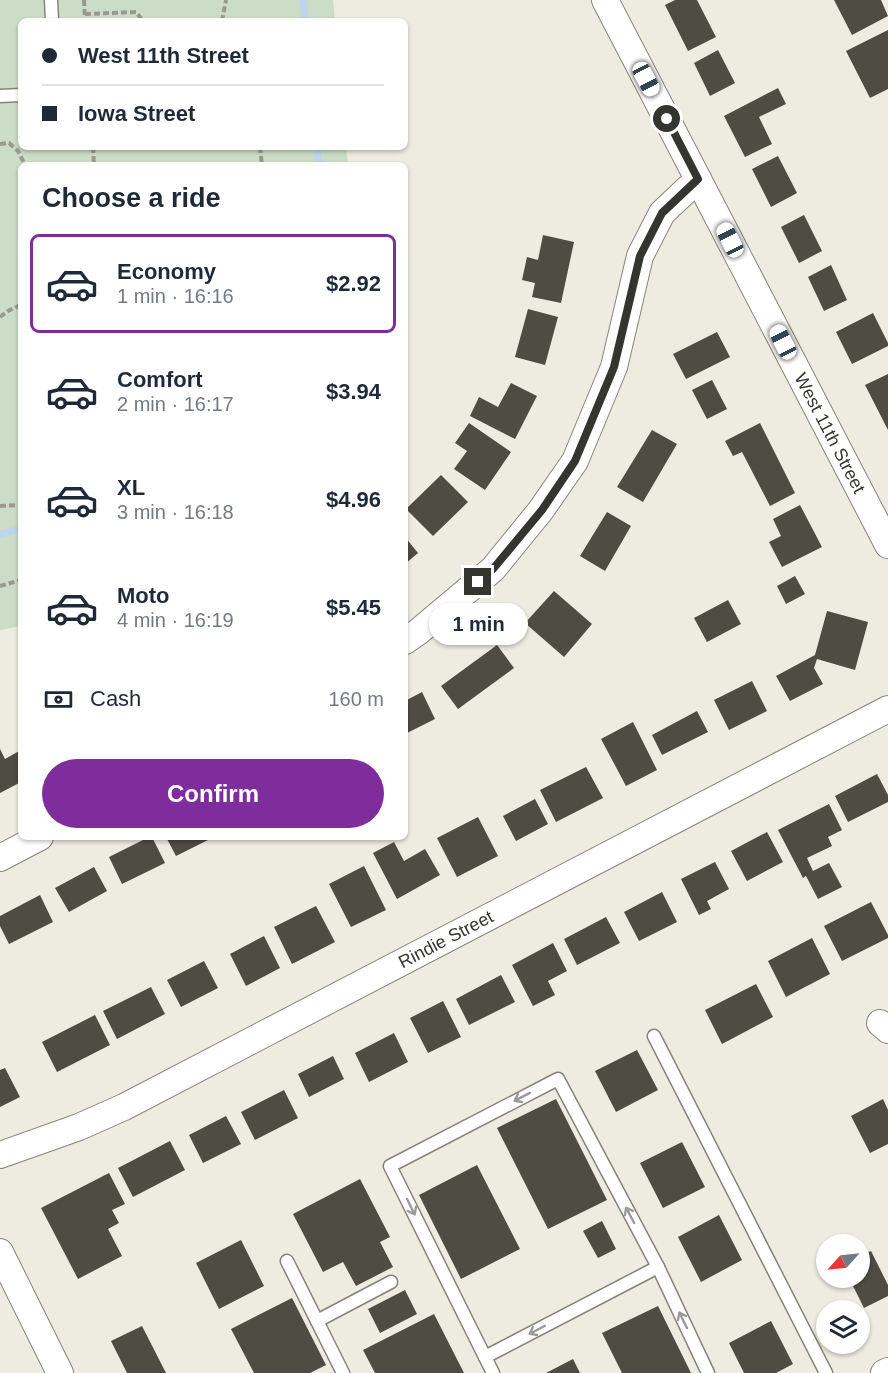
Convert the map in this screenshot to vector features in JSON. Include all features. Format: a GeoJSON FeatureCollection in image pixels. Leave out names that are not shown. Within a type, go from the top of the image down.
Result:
{"type":"FeatureCollection","features":[{"type":"Feature","properties":{"kind":"street","name":"West 11th Street"},"geometry":{"type":"LineString","coordinates":[[605,0],[888,545]]}},
{"type":"Feature","properties":{"kind":"street"},"geometry":{"type":"LineString","coordinates":[[408,639],[493,569],[542,510],[575,461],[614,367],[640,256],[662,213],[698,179]]}},
{"type":"Feature","properties":{"kind":"street","name":"Rindie Street"},"geometry":{"type":"LineString","coordinates":[[0,1155],[79,1127],[124,1107],[888,709]]}},
{"type":"Feature","properties":{"kind":"street"},"geometry":{"type":"LineString","coordinates":[[0,858],[34,840]]}},
{"type":"Feature","properties":{"kind":"street"},"geometry":{"type":"LineString","coordinates":[[0,1252],[60,1373]]}},
{"type":"Feature","properties":{"kind":"lane"},"geometry":{"type":"LineString","coordinates":[[51,0],[52,18]]}},
{"type":"Feature","properties":{"kind":"lane"},"geometry":{"type":"LineString","coordinates":[[0,96],[18,95]]}},
{"type":"Feature","properties":{"kind":"lane"},"geometry":{"type":"LineString","coordinates":[[654,1036],[826,1373]]}},
{"type":"Feature","properties":{"kind":"lane"},"geometry":{"type":"LineString","coordinates":[[493,1373],[390,1166],[558,1079],[658,1267],[708,1373]]}},
{"type":"Feature","properties":{"kind":"lane"},"geometry":{"type":"LineString","coordinates":[[287,1261],[343,1373]]}},
{"type":"Feature","properties":{"kind":"lane"},"geometry":{"type":"LineString","coordinates":[[485,1357],[658,1267]]}},
{"type":"Feature","properties":{"kind":"lane"},"geometry":{"type":"LineString","coordinates":[[317,1321],[391,1282]]}},
{"type":"Feature","properties":{"kind":"path"},"geometry":{"type":"LineString","coordinates":[[84,0],[85,18]]}},
{"type":"Feature","properties":{"kind":"path"},"geometry":{"type":"LineString","coordinates":[[223,18],[226,0]]}},
{"type":"Feature","properties":{"kind":"path"},"geometry":{"type":"LineString","coordinates":[[85,14],[136,12],[141,18]]}},
{"type":"Feature","properties":{"kind":"path"},"geometry":{"type":"LineString","coordinates":[[0,144],[9,143],[23,162]]}},
{"type":"Feature","properties":{"kind":"path"},"geometry":{"type":"LineString","coordinates":[[0,317],[18,306]]}},
{"type":"Feature","properties":{"kind":"path"},"geometry":{"type":"LineString","coordinates":[[0,506],[18,505]]}},
{"type":"Feature","properties":{"kind":"path"},"geometry":{"type":"LineString","coordinates":[[0,586],[18,581]]}},
{"type":"Feature","properties":{"kind":"green space"},"geometry":{"type":"Polygon","coordinates":[[[0,0],[333,0],[335,18],[18,18],[18,150],[346,150],[348,162],[18,162],[18,627],[0,630],[0,0]]]}},
{"type":"Feature","properties":{"kind":"building"},"geometry":{"type":"Polygon","coordinates":[[[675,0],[697,0],[716,37],[688,51],[665,5],[675,0]]]}},
{"type":"Feature","properties":{"kind":"building"},"geometry":{"type":"Polygon","coordinates":[[[834,0],[881,0],[888,16],[852,35],[834,0]]]}},
{"type":"Feature","properties":{"kind":"building"},"geometry":{"type":"Polygon","coordinates":[[[888,30],[888,89],[870,98],[846,51],[888,30]]]}},
{"type":"Feature","properties":{"kind":"building"},"geometry":{"type":"Polygon","coordinates":[[[718,50],[735,83],[710,96],[694,63],[718,50]]]}},
{"type":"Feature","properties":{"kind":"building"},"geometry":{"type":"Polygon","coordinates":[[[778,88],[786,104],[759,117],[772,144],[745,157],[724,116],[778,88]]]}},
{"type":"Feature","properties":{"kind":"building"},"geometry":{"type":"Polygon","coordinates":[[[778,156],[797,193],[771,207],[752,169],[778,156]]]}},
{"type":"Feature","properties":{"kind":"building"},"geometry":{"type":"Polygon","coordinates":[[[804,215],[822,251],[799,263],[781,227],[804,215]]]}},
{"type":"Feature","properties":{"kind":"building"},"geometry":{"type":"Polygon","coordinates":[[[543,235],[574,242],[561,303],[532,297],[535,283],[522,280],[527,257],[538,260],[543,235]]]}},
{"type":"Feature","properties":{"kind":"building"},"geometry":{"type":"Polygon","coordinates":[[[831,265],[847,300],[824,311],[808,277],[831,265]]]}},
{"type":"Feature","properties":{"kind":"building"},"geometry":{"type":"Polygon","coordinates":[[[528,309],[558,317],[545,365],[515,357],[528,309]]]}},
{"type":"Feature","properties":{"kind":"building"},"geometry":{"type":"Polygon","coordinates":[[[873,313],[888,346],[852,364],[836,332],[873,313]]]}},
{"type":"Feature","properties":{"kind":"building"},"geometry":{"type":"Polygon","coordinates":[[[717,332],[730,357],[686,379],[673,354],[717,332]]]}},
{"type":"Feature","properties":{"kind":"building"},"geometry":{"type":"Polygon","coordinates":[[[888,374],[888,430],[865,385],[888,374]]]}},
{"type":"Feature","properties":{"kind":"building"},"geometry":{"type":"Polygon","coordinates":[[[712,380],[727,409],[707,419],[692,390],[712,380]]]}},
{"type":"Feature","properties":{"kind":"building"},"geometry":{"type":"Polygon","coordinates":[[[511,383],[537,396],[515,439],[470,416],[479,397],[498,407],[511,383]]]}},
{"type":"Feature","properties":{"kind":"building"},"geometry":{"type":"Polygon","coordinates":[[[469,423],[511,452],[485,490],[454,469],[467,451],[455,443],[469,423]]]}},
{"type":"Feature","properties":{"kind":"building"},"geometry":{"type":"Polygon","coordinates":[[[760,423],[795,493],[770,506],[742,452],[733,456],[725,441],[760,423]]]}},
{"type":"Feature","properties":{"kind":"building"},"geometry":{"type":"Polygon","coordinates":[[[652,430],[677,444],[643,502],[617,487],[652,430]]]}},
{"type":"Feature","properties":{"kind":"building"},"geometry":{"type":"Polygon","coordinates":[[[441,475],[468,502],[433,536],[408,511],[408,507],[441,475]]]}},
{"type":"Feature","properties":{"kind":"building"},"geometry":{"type":"Polygon","coordinates":[[[800,505],[822,547],[782,567],[769,542],[781,536],[773,519],[800,505]]]}},
{"type":"Feature","properties":{"kind":"building"},"geometry":{"type":"Polygon","coordinates":[[[607,512],[631,526],[605,571],[580,556],[607,512]]]}},
{"type":"Feature","properties":{"kind":"building"},"geometry":{"type":"Polygon","coordinates":[[[408,541],[418,553],[408,561],[408,541]]]}},
{"type":"Feature","properties":{"kind":"building"},"geometry":{"type":"Polygon","coordinates":[[[795,576],[805,594],[786,604],[777,586],[795,576]]]}},
{"type":"Feature","properties":{"kind":"building"},"geometry":{"type":"Polygon","coordinates":[[[554,591],[592,624],[564,657],[525,623],[554,591]]]}},
{"type":"Feature","properties":{"kind":"building"},"geometry":{"type":"Polygon","coordinates":[[[728,600],[741,624],[707,642],[694,618],[728,600]]]}},
{"type":"Feature","properties":{"kind":"building"},"geometry":{"type":"Polygon","coordinates":[[[827,611],[868,622],[855,670],[817,659],[814,668],[823,684],[790,701],[776,676],[815,655],[827,611]]]}},
{"type":"Feature","properties":{"kind":"building"},"geometry":{"type":"Polygon","coordinates":[[[497,645],[514,668],[458,709],[441,686],[497,645]]]}},
{"type":"Feature","properties":{"kind":"building"},"geometry":{"type":"Polygon","coordinates":[[[752,681],[767,711],[729,730],[714,700],[752,681]]]}},
{"type":"Feature","properties":{"kind":"building"},"geometry":{"type":"Polygon","coordinates":[[[422,692],[435,719],[408,732],[408,699],[422,692]]]}},
{"type":"Feature","properties":{"kind":"building"},"geometry":{"type":"Polygon","coordinates":[[[697,711],[708,732],[662,755],[652,735],[697,711]]]}},
{"type":"Feature","properties":{"kind":"building"},"geometry":{"type":"Polygon","coordinates":[[[633,722],[657,770],[626,786],[601,739],[633,722]]]}},
{"type":"Feature","properties":{"kind":"building"},"geometry":{"type":"Polygon","coordinates":[[[0,749],[5,759],[18,752],[18,784],[0,793],[0,749]]]}},
{"type":"Feature","properties":{"kind":"building"},"geometry":{"type":"Polygon","coordinates":[[[586,767],[603,798],[556,822],[540,790],[586,767]]]}},
{"type":"Feature","properties":{"kind":"building"},"geometry":{"type":"Polygon","coordinates":[[[877,774],[888,795],[888,802],[848,822],[835,796],[877,774]]]}},
{"type":"Feature","properties":{"kind":"building"},"geometry":{"type":"Polygon","coordinates":[[[535,799],[548,824],[516,841],[503,816],[535,799]]]}},
{"type":"Feature","properties":{"kind":"building"},"geometry":{"type":"Polygon","coordinates":[[[829,804],[842,830],[828,837],[832,846],[807,858],[813,871],[829,863],[842,887],[818,899],[806,876],[803,878],[778,830],[829,804]]]}},
{"type":"Feature","properties":{"kind":"building"},"geometry":{"type":"Polygon","coordinates":[[[478,817],[498,856],[457,877],[437,838],[478,817]]]}},
{"type":"Feature","properties":{"kind":"building"},"geometry":{"type":"Polygon","coordinates":[[[767,832],[783,862],[747,881],[731,851],[767,832]]]}},
{"type":"Feature","properties":{"kind":"building"},"geometry":{"type":"Polygon","coordinates":[[[143,840],[154,840],[165,863],[122,884],[109,857],[143,840]]]}},
{"type":"Feature","properties":{"kind":"building"},"geometry":{"type":"Polygon","coordinates":[[[168,840],[208,840],[176,856],[168,840]]]}},
{"type":"Feature","properties":{"kind":"building"},"geometry":{"type":"Polygon","coordinates":[[[394,842],[404,861],[425,849],[440,875],[397,899],[373,853],[394,842]]]}},
{"type":"Feature","properties":{"kind":"building"},"geometry":{"type":"Polygon","coordinates":[[[715,862],[729,889],[707,901],[711,909],[699,915],[681,879],[715,862]]]}},
{"type":"Feature","properties":{"kind":"building"},"geometry":{"type":"Polygon","coordinates":[[[364,866],[386,910],[351,927],[329,884],[364,866]]]}},
{"type":"Feature","properties":{"kind":"building"},"geometry":{"type":"Polygon","coordinates":[[[94,867],[107,891],[69,912],[55,888],[94,867]]]}},
{"type":"Feature","properties":{"kind":"building"},"geometry":{"type":"Polygon","coordinates":[[[662,892],[677,922],[639,941],[624,912],[662,892]]]}},
{"type":"Feature","properties":{"kind":"building"},"geometry":{"type":"Polygon","coordinates":[[[40,895],[53,922],[9,944],[0,926],[0,916],[40,895]]]}},
{"type":"Feature","properties":{"kind":"building"},"geometry":{"type":"Polygon","coordinates":[[[871,902],[888,938],[842,961],[824,926],[871,902]]]}},
{"type":"Feature","properties":{"kind":"building"},"geometry":{"type":"Polygon","coordinates":[[[316,906],[335,942],[292,964],[274,927],[316,906]]]}},
{"type":"Feature","properties":{"kind":"building"},"geometry":{"type":"Polygon","coordinates":[[[606,917],[620,943],[577,965],[564,939],[606,917]]]}},
{"type":"Feature","properties":{"kind":"building"},"geometry":{"type":"Polygon","coordinates":[[[264,936],[280,968],[246,986],[230,954],[264,936]]]}},
{"type":"Feature","properties":{"kind":"building"},"geometry":{"type":"Polygon","coordinates":[[[812,938],[830,974],[786,997],[768,961],[812,938]]]}},
{"type":"Feature","properties":{"kind":"building"},"geometry":{"type":"Polygon","coordinates":[[[553,943],[567,971],[548,981],[555,995],[533,1006],[512,965],[553,943]]]}},
{"type":"Feature","properties":{"kind":"building"},"geometry":{"type":"Polygon","coordinates":[[[204,961],[218,988],[181,1007],[167,980],[204,961]]]}},
{"type":"Feature","properties":{"kind":"building"},"geometry":{"type":"Polygon","coordinates":[[[501,975],[515,1002],[469,1025],[456,999],[501,975]]]}},
{"type":"Feature","properties":{"kind":"building"},"geometry":{"type":"Polygon","coordinates":[[[756,984],[773,1017],[722,1044],[705,1010],[756,984]]]}},
{"type":"Feature","properties":{"kind":"building"},"geometry":{"type":"Polygon","coordinates":[[[151,987],[165,1014],[117,1039],[103,1011],[151,987]]]}},
{"type":"Feature","properties":{"kind":"building"},"geometry":{"type":"Polygon","coordinates":[[[443,1001],[461,1037],[428,1053],[410,1018],[443,1001]]]}},
{"type":"Feature","properties":{"kind":"building"},"geometry":{"type":"Polygon","coordinates":[[[95,1015],[110,1045],[57,1072],[42,1042],[95,1015]]]}},
{"type":"Feature","properties":{"kind":"building"},"geometry":{"type":"Polygon","coordinates":[[[394,1033],[408,1062],[369,1082],[355,1053],[394,1033]]]}},
{"type":"Feature","properties":{"kind":"building"},"geometry":{"type":"Polygon","coordinates":[[[637,1050],[658,1090],[616,1112],[595,1071],[637,1050]]]}},
{"type":"Feature","properties":{"kind":"building"},"geometry":{"type":"Polygon","coordinates":[[[333,1056],[344,1079],[309,1097],[298,1074],[333,1056]]]}},
{"type":"Feature","properties":{"kind":"building"},"geometry":{"type":"Polygon","coordinates":[[[5,1068],[20,1097],[0,1107],[0,1070],[5,1068]]]}},
{"type":"Feature","properties":{"kind":"building"},"geometry":{"type":"Polygon","coordinates":[[[284,1090],[298,1118],[255,1140],[241,1112],[284,1090]]]}},
{"type":"Feature","properties":{"kind":"building"},"geometry":{"type":"Polygon","coordinates":[[[556,1099],[607,1200],[548,1229],[497,1128],[556,1099]]]}},
{"type":"Feature","properties":{"kind":"building"},"geometry":{"type":"Polygon","coordinates":[[[883,1099],[888,1110],[888,1144],[870,1153],[851,1116],[883,1099]]]}},
{"type":"Feature","properties":{"kind":"building"},"geometry":{"type":"Polygon","coordinates":[[[226,1116],[241,1144],[203,1163],[189,1135],[226,1116]]]}},
{"type":"Feature","properties":{"kind":"building"},"geometry":{"type":"Polygon","coordinates":[[[170,1141],[185,1170],[133,1197],[118,1168],[170,1141]]]}},
{"type":"Feature","properties":{"kind":"building"},"geometry":{"type":"Polygon","coordinates":[[[682,1142],[705,1187],[663,1208],[640,1163],[682,1142]]]}},
{"type":"Feature","properties":{"kind":"building"},"geometry":{"type":"Polygon","coordinates":[[[477,1165],[520,1249],[461,1279],[419,1195],[477,1165]]]}},
{"type":"Feature","properties":{"kind":"building"},"geometry":{"type":"Polygon","coordinates":[[[109,1173],[125,1204],[112,1210],[119,1223],[108,1229],[122,1256],[78,1279],[41,1208],[109,1173]]]}},
{"type":"Feature","properties":{"kind":"building"},"geometry":{"type":"Polygon","coordinates":[[[360,1179],[390,1237],[380,1242],[393,1267],[356,1286],[343,1262],[323,1272],[293,1214],[360,1179]]]}},
{"type":"Feature","properties":{"kind":"building"},"geometry":{"type":"Polygon","coordinates":[[[719,1215],[742,1260],[701,1282],[678,1237],[719,1215]]]}},
{"type":"Feature","properties":{"kind":"building"},"geometry":{"type":"Polygon","coordinates":[[[602,1221],[616,1249],[598,1258],[583,1231],[602,1221]]]}},
{"type":"Feature","properties":{"kind":"building"},"geometry":{"type":"Polygon","coordinates":[[[241,1240],[264,1286],[219,1309],[196,1263],[241,1240]]]}},
{"type":"Feature","properties":{"kind":"building"},"geometry":{"type":"Polygon","coordinates":[[[870,1251],[888,1285],[888,1296],[870,1305],[870,1300],[860,1300],[854,1288],[870,1288],[870,1251]]]}},
{"type":"Feature","properties":{"kind":"building"},"geometry":{"type":"Polygon","coordinates":[[[405,1290],[417,1314],[380,1333],[368,1309],[405,1290]]]}},
{"type":"Feature","properties":{"kind":"building"},"geometry":{"type":"Polygon","coordinates":[[[292,1298],[326,1365],[310,1373],[254,1373],[231,1329],[292,1298]]]}},
{"type":"Feature","properties":{"kind":"building"},"geometry":{"type":"Polygon","coordinates":[[[658,1306],[691,1373],[622,1373],[602,1333],[658,1306]]]}},
{"type":"Feature","properties":{"kind":"building"},"geometry":{"type":"Polygon","coordinates":[[[434,1314],[464,1373],[375,1373],[363,1350],[434,1314]]]}},
{"type":"Feature","properties":{"kind":"building"},"geometry":{"type":"Polygon","coordinates":[[[771,1321],[793,1364],[776,1373],[744,1373],[729,1343],[771,1321]]]}},
{"type":"Feature","properties":{"kind":"building"},"geometry":{"type":"Polygon","coordinates":[[[142,1326],[166,1373],[127,1373],[111,1341],[142,1326]]]}},
{"type":"Feature","properties":{"kind":"building"},"geometry":{"type":"Polygon","coordinates":[[[573,1359],[580,1373],[546,1373],[573,1359]]]}},
{"type":"Feature","properties":{"kind":"waterway"},"geometry":{"type":"LineString","coordinates":[[303,0],[305,18]]}},
{"type":"Feature","properties":{"kind":"waterway"},"geometry":{"type":"LineString","coordinates":[[317,150],[319,162]]}},
{"type":"Feature","properties":{"kind":"waterway"},"geometry":{"type":"LineString","coordinates":[[0,534],[18,530]]}},
{"type":"Feature","properties":{"kind":"route"},"geometry":{"type":"LineString","coordinates":[[478,582],[493,569],[542,510],[575,461],[614,367],[640,256],[662,213],[698,179],[667,119]]}}]}
